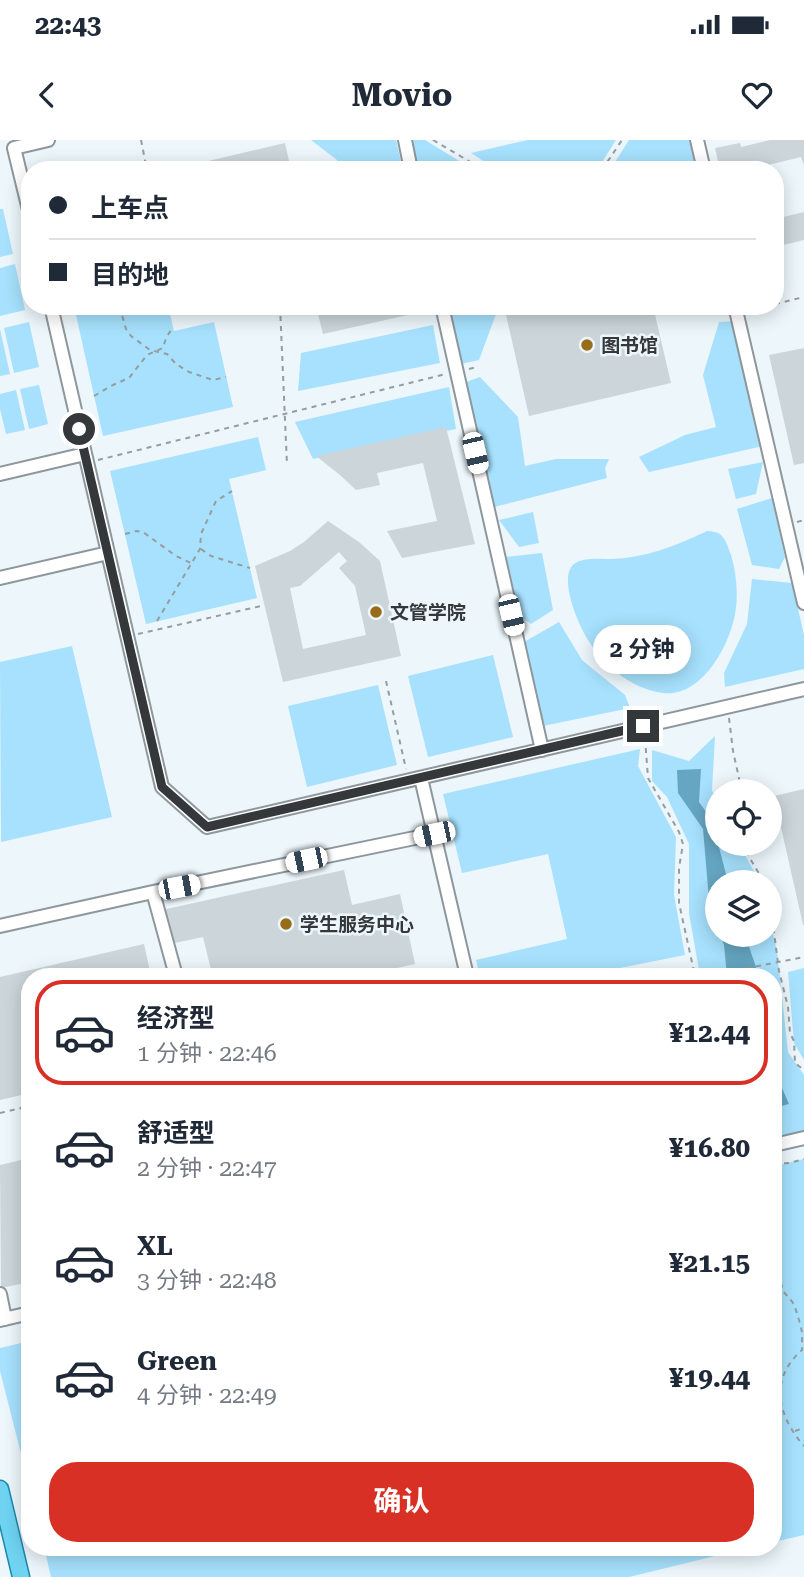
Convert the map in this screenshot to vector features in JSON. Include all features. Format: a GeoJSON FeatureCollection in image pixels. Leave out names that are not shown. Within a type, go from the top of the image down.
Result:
{"type":"FeatureCollection","features":[{"type":"Feature","properties":{"kind":"main road"},"geometry":{"type":"LineString","coordinates":[[0,1489],[21,1577]]}},
{"type":"Feature","properties":{"kind":"lane"},"geometry":{"type":"LineString","coordinates":[[21,177],[14,148],[48,140]]}},
{"type":"Feature","properties":{"kind":"lane"},"geometry":{"type":"LineString","coordinates":[[405,140],[409,161]]}},
{"type":"Feature","properties":{"kind":"lane"},"geometry":{"type":"LineString","coordinates":[[697,140],[702,161]]}},
{"type":"Feature","properties":{"kind":"lane"},"geometry":{"type":"LineString","coordinates":[[53,315],[162,787],[207,827],[804,689]]}},
{"type":"Feature","properties":{"kind":"lane"},"geometry":{"type":"LineString","coordinates":[[444,315],[542,750]]}},
{"type":"Feature","properties":{"kind":"lane"},"geometry":{"type":"LineString","coordinates":[[737,315],[804,603]]}},
{"type":"Feature","properties":{"kind":"lane"},"geometry":{"type":"LineString","coordinates":[[0,474],[86,458]]}},
{"type":"Feature","properties":{"kind":"lane"},"geometry":{"type":"LineString","coordinates":[[0,578],[108,553]]}},
{"type":"Feature","properties":{"kind":"lane"},"geometry":{"type":"LineString","coordinates":[[415,779],[434,834],[465,968]]}},
{"type":"Feature","properties":{"kind":"lane"},"geometry":{"type":"LineString","coordinates":[[0,926],[434,834]]}},
{"type":"Feature","properties":{"kind":"lane"},"geometry":{"type":"LineString","coordinates":[[153,892],[174,968]]}},
{"type":"Feature","properties":{"kind":"lane"},"geometry":{"type":"LineString","coordinates":[[782,1143],[804,1138]]}},
{"type":"Feature","properties":{"kind":"lane"},"geometry":{"type":"LineString","coordinates":[[0,1294],[3,1319],[21,1315]]}},
{"type":"Feature","properties":{"kind":"path"},"geometry":{"type":"LineString","coordinates":[[141,140],[145,161]]}},
{"type":"Feature","properties":{"kind":"path"},"geometry":{"type":"LineString","coordinates":[[433,140],[469,161]]}},
{"type":"Feature","properties":{"kind":"path"},"geometry":{"type":"LineString","coordinates":[[608,161],[622,140]]}},
{"type":"Feature","properties":{"kind":"path"},"geometry":{"type":"LineString","coordinates":[[784,302],[804,297]]}},
{"type":"Feature","properties":{"kind":"path"},"geometry":{"type":"LineString","coordinates":[[122,315],[131,336],[149,350],[167,354],[189,372],[212,380],[226,377]]}},
{"type":"Feature","properties":{"kind":"path"},"geometry":{"type":"LineString","coordinates":[[280,315],[287,465]]}},
{"type":"Feature","properties":{"kind":"path"},"geometry":{"type":"LineString","coordinates":[[94,396],[129,378],[147,355],[163,348],[173,327]]}},
{"type":"Feature","properties":{"kind":"path"},"geometry":{"type":"LineString","coordinates":[[86,458],[285,414],[477,367]]}},
{"type":"Feature","properties":{"kind":"path"},"geometry":{"type":"LineString","coordinates":[[157,621],[200,549],[201,534],[216,501],[232,491]]}},
{"type":"Feature","properties":{"kind":"path"},"geometry":{"type":"LineString","coordinates":[[125,534],[143,532],[176,556],[191,562]]}},
{"type":"Feature","properties":{"kind":"path"},"geometry":{"type":"LineString","coordinates":[[200,549],[211,556],[250,568]]}},
{"type":"Feature","properties":{"kind":"path"},"geometry":{"type":"LineString","coordinates":[[127,636],[261,607]]}},
{"type":"Feature","properties":{"kind":"path"},"geometry":{"type":"LineString","coordinates":[[386,681],[415,779]]}},
{"type":"Feature","properties":{"kind":"path"},"geometry":{"type":"LineString","coordinates":[[727,707],[739,779]]}},
{"type":"Feature","properties":{"kind":"path"},"geometry":{"type":"LineString","coordinates":[[643,726],[648,778],[679,832],[683,845],[679,868],[679,907],[693,968]]}},
{"type":"Feature","properties":{"kind":"path"},"geometry":{"type":"LineString","coordinates":[[776,947],[779,968]]}},
{"type":"Feature","properties":{"kind":"path"},"geometry":{"type":"LineString","coordinates":[[748,968],[804,957]]}},
{"type":"Feature","properties":{"kind":"path"},"geometry":{"type":"LineString","coordinates":[[782,980],[790,1033],[794,1041],[795,1063],[804,1070]]}},
{"type":"Feature","properties":{"kind":"path"},"geometry":{"type":"LineString","coordinates":[[0,1113],[21,1108]]}},
{"type":"Feature","properties":{"kind":"path"},"geometry":{"type":"LineString","coordinates":[[782,1163],[804,1159]]}},
{"type":"Feature","properties":{"kind":"path"},"geometry":{"type":"LineString","coordinates":[[782,1287],[794,1304],[802,1332],[802,1350],[788,1364],[782,1378]]}},
{"type":"Feature","properties":{"kind":"path"},"geometry":{"type":"LineString","coordinates":[[782,1402],[787,1424],[804,1446]]}},
{"type":"Feature","properties":{"kind":"path"},"geometry":{"type":"LineString","coordinates":[[794,1431],[804,1428]]}},
{"type":"Feature","properties":{"kind":"shaded area"},"geometry":{"type":"Polygon","coordinates":[[[311,140],[396,140],[401,161],[337,161],[311,140]]]}},
{"type":"Feature","properties":{"kind":"shaded area"},"geometry":{"type":"Polygon","coordinates":[[[412,140],[425,140],[459,161],[416,161],[412,140]]]}},
{"type":"Feature","properties":{"kind":"shaded area"},"geometry":{"type":"Polygon","coordinates":[[[528,140],[616,140],[603,161],[483,161],[471,153],[528,140]]]}},
{"type":"Feature","properties":{"kind":"shaded area"},"geometry":{"type":"Polygon","coordinates":[[[629,140],[689,140],[694,161],[616,161],[629,140]]]}},
{"type":"Feature","properties":{"kind":"shaded area"},"geometry":{"type":"Polygon","coordinates":[[[0,209],[3,209],[13,254],[0,257],[0,209]]]}},
{"type":"Feature","properties":{"kind":"shaded area"},"geometry":{"type":"Polygon","coordinates":[[[15,264],[21,292],[21,311],[0,316],[0,268],[15,264]]]}},
{"type":"Feature","properties":{"kind":"shaded area"},"geometry":{"type":"Polygon","coordinates":[[[76,315],[170,315],[174,331],[214,322],[233,407],[103,436],[76,315]]]}},
{"type":"Feature","properties":{"kind":"shaded area"},"geometry":{"type":"Polygon","coordinates":[[[450,315],[496,315],[479,360],[461,364],[450,315]]]}},
{"type":"Feature","properties":{"kind":"shaded area"},"geometry":{"type":"Polygon","coordinates":[[[735,321],[763,446],[649,472],[639,457],[685,435],[716,427],[703,375],[719,322],[735,321]]]}},
{"type":"Feature","properties":{"kind":"shaded area"},"geometry":{"type":"Polygon","coordinates":[[[29,322],[39,367],[14,373],[4,328],[29,322]]]}},
{"type":"Feature","properties":{"kind":"shaded area"},"geometry":{"type":"Polygon","coordinates":[[[433,325],[440,363],[298,391],[301,353],[433,325]]]}},
{"type":"Feature","properties":{"kind":"shaded area"},"geometry":{"type":"Polygon","coordinates":[[[0,329],[10,374],[0,376],[0,329]]]}},
{"type":"Feature","properties":{"kind":"shaded area"},"geometry":{"type":"Polygon","coordinates":[[[480,377],[518,417],[525,466],[556,459],[609,459],[605,468],[607,478],[494,507],[466,382],[480,377]]]}},
{"type":"Feature","properties":{"kind":"shaded area"},"geometry":{"type":"Polygon","coordinates":[[[39,385],[48,424],[29,429],[20,389],[39,385]]]}},
{"type":"Feature","properties":{"kind":"shaded area"},"geometry":{"type":"Polygon","coordinates":[[[449,387],[456,429],[313,459],[295,422],[449,387]]]}},
{"type":"Feature","properties":{"kind":"shaded area"},"geometry":{"type":"Polygon","coordinates":[[[16,390],[25,430],[6,434],[0,409],[0,394],[16,390]]]}},
{"type":"Feature","properties":{"kind":"shaded area"},"geometry":{"type":"Polygon","coordinates":[[[258,437],[266,470],[229,479],[257,598],[146,624],[110,471],[258,437]]]}},
{"type":"Feature","properties":{"kind":"shaded area"},"geometry":{"type":"Polygon","coordinates":[[[763,462],[756,494],[736,499],[728,469],[763,462]]]}},
{"type":"Feature","properties":{"kind":"shaded area"},"geometry":{"type":"Polygon","coordinates":[[[772,498],[785,557],[779,569],[752,565],[737,509],[772,498]]]}},
{"type":"Feature","properties":{"kind":"shaded area"},"geometry":{"type":"Polygon","coordinates":[[[533,512],[539,543],[519,547],[499,520],[533,512]]]}},
{"type":"Feature","properties":{"kind":"shaded area"},"geometry":{"type":"Polygon","coordinates":[[[707,531],[723,537],[734,568],[737,601],[729,636],[713,665],[691,687],[663,693],[641,687],[612,669],[586,636],[572,604],[569,571],[574,564],[582,560],[648,554],[707,531]]]}},
{"type":"Feature","properties":{"kind":"shaded area"},"geometry":{"type":"Polygon","coordinates":[[[542,553],[553,610],[531,624],[520,616],[506,557],[542,553]]]}},
{"type":"Feature","properties":{"kind":"shaded area"},"geometry":{"type":"Polygon","coordinates":[[[752,579],[792,583],[804,635],[804,669],[725,687],[724,673],[747,624],[752,579]]]}},
{"type":"Feature","properties":{"kind":"shaded area"},"geometry":{"type":"Polygon","coordinates":[[[559,622],[582,660],[625,695],[630,708],[543,726],[524,642],[559,622]]]}},
{"type":"Feature","properties":{"kind":"shaded area"},"geometry":{"type":"Polygon","coordinates":[[[72,646],[112,817],[1,842],[0,662],[72,646]]]}},
{"type":"Feature","properties":{"kind":"shaded area"},"geometry":{"type":"Polygon","coordinates":[[[493,655],[513,737],[428,757],[408,676],[493,655]]]}},
{"type":"Feature","properties":{"kind":"shaded area"},"geometry":{"type":"Polygon","coordinates":[[[378,685],[397,765],[307,787],[288,706],[378,685]]]}},
{"type":"Feature","properties":{"kind":"shaded area"},"geometry":{"type":"Polygon","coordinates":[[[715,736],[713,779],[705,779],[705,856],[746,856],[753,870],[705,870],[705,947],[776,947],[779,968],[699,968],[689,913],[689,844],[667,797],[652,781],[652,750],[689,761],[715,736]]]}},
{"type":"Feature","properties":{"kind":"shaded area"},"geometry":{"type":"Polygon","coordinates":[[[640,749],[638,766],[676,837],[674,895],[685,955],[620,968],[478,968],[476,960],[567,939],[548,854],[462,873],[443,794],[640,749]]]}},
{"type":"Feature","properties":{"kind":"shaded area"},"geometry":{"type":"Polygon","coordinates":[[[701,769],[699,802],[705,810],[705,852],[703,829],[678,793],[677,770],[701,769]]]}},
{"type":"Feature","properties":{"kind":"shaded area"},"geometry":{"type":"Polygon","coordinates":[[[705,856],[721,856],[725,870],[706,870],[705,856]]]}},
{"type":"Feature","properties":{"kind":"shaded area"},"geometry":{"type":"Polygon","coordinates":[[[724,947],[749,947],[756,968],[726,968],[724,947]]]}},
{"type":"Feature","properties":{"kind":"shaded area"},"geometry":{"type":"Polygon","coordinates":[[[804,968],[804,1060],[794,1043],[788,972],[804,968]]]}},
{"type":"Feature","properties":{"kind":"shaded area"},"geometry":{"type":"Polygon","coordinates":[[[782,997],[788,1052],[804,1075],[804,1138],[782,1143],[782,997]]]}},
{"type":"Feature","properties":{"kind":"shaded area"},"geometry":{"type":"Polygon","coordinates":[[[782,1088],[789,1104],[782,1106],[782,1088]]]}},
{"type":"Feature","properties":{"kind":"shaded area"},"geometry":{"type":"Polygon","coordinates":[[[804,1159],[804,1535],[782,1540],[782,1164],[804,1159]]]}},
{"type":"Feature","properties":{"kind":"shaded area"},"geometry":{"type":"Polygon","coordinates":[[[21,1343],[21,1454],[0,1371],[0,1348],[21,1343]]]}},
{"type":"Feature","properties":{"kind":"shaded area"},"geometry":{"type":"Polygon","coordinates":[[[46,1556],[715,1556],[629,1577],[51,1577],[46,1556]]]}},
{"type":"Feature","properties":{"kind":"building"},"geometry":{"type":"Polygon","coordinates":[[[770,140],[804,140],[804,165],[801,157],[784,161],[718,161],[715,148],[740,143],[741,147],[770,140]]]}},
{"type":"Feature","properties":{"kind":"building"},"geometry":{"type":"Polygon","coordinates":[[[285,143],[289,161],[208,161],[285,143]]]}},
{"type":"Feature","properties":{"kind":"building"},"geometry":{"type":"Polygon","coordinates":[[[804,212],[804,240],[784,245],[784,217],[804,212]]]}},
{"type":"Feature","properties":{"kind":"building"},"geometry":{"type":"Polygon","coordinates":[[[318,315],[408,315],[323,334],[318,315]]]}},
{"type":"Feature","properties":{"kind":"building","name":"图书馆"},"geometry":{"type":"Polygon","coordinates":[[[506,315],[655,315],[671,383],[529,416],[506,315]]]}},
{"type":"Feature","properties":{"kind":"building"},"geometry":{"type":"Polygon","coordinates":[[[804,348],[804,463],[794,465],[769,355],[804,348]]]}},
{"type":"Feature","properties":{"kind":"building","name":"文管学院"},"geometry":{"type":"Polygon","coordinates":[[[446,427],[475,544],[402,558],[387,531],[437,521],[423,463],[377,473],[380,485],[356,490],[316,456],[446,427]]]}},
{"type":"Feature","properties":{"kind":"building","name":"文管学院"},"geometry":{"type":"Polygon","coordinates":[[[328,521],[359,542],[380,561],[401,656],[283,682],[255,566],[304,542],[328,521]],[[339,552],[300,586],[290,588],[303,649],[366,635],[355,586],[339,568],[347,561],[339,552]]]}},
{"type":"Feature","properties":{"kind":"building"},"geometry":{"type":"Polygon","coordinates":[[[804,789],[804,925],[782,832],[782,794],[804,789]]]}},
{"type":"Feature","properties":{"kind":"building","name":"学生服务中心"},"geometry":{"type":"Polygon","coordinates":[[[344,870],[352,905],[400,894],[415,964],[397,968],[211,968],[203,937],[170,944],[162,910],[344,870]]]}},
{"type":"Feature","properties":{"kind":"building"},"geometry":{"type":"Polygon","coordinates":[[[144,944],[149,968],[39,968],[144,944]]]}},
{"type":"Feature","properties":{"kind":"building"},"geometry":{"type":"Polygon","coordinates":[[[21,972],[21,1095],[0,1100],[0,977],[21,972]]]}},
{"type":"Feature","properties":{"kind":"building"},"geometry":{"type":"Polygon","coordinates":[[[21,1160],[21,1284],[1,1288],[0,1165],[21,1160]]]}},
{"type":"Feature","properties":{"kind":"place","name":"图书馆"},"geometry":{"type":"Point","coordinates":[587,345]}},
{"type":"Feature","properties":{"kind":"place","name":"文管学院"},"geometry":{"type":"Point","coordinates":[376,612]}},
{"type":"Feature","properties":{"kind":"place","name":"学生服务中心"},"geometry":{"type":"Point","coordinates":[286,924]}},
{"type":"Feature","properties":{"kind":"route"},"geometry":{"type":"LineString","coordinates":[[79,429],[162,787],[207,827],[643,726]]}}]}
